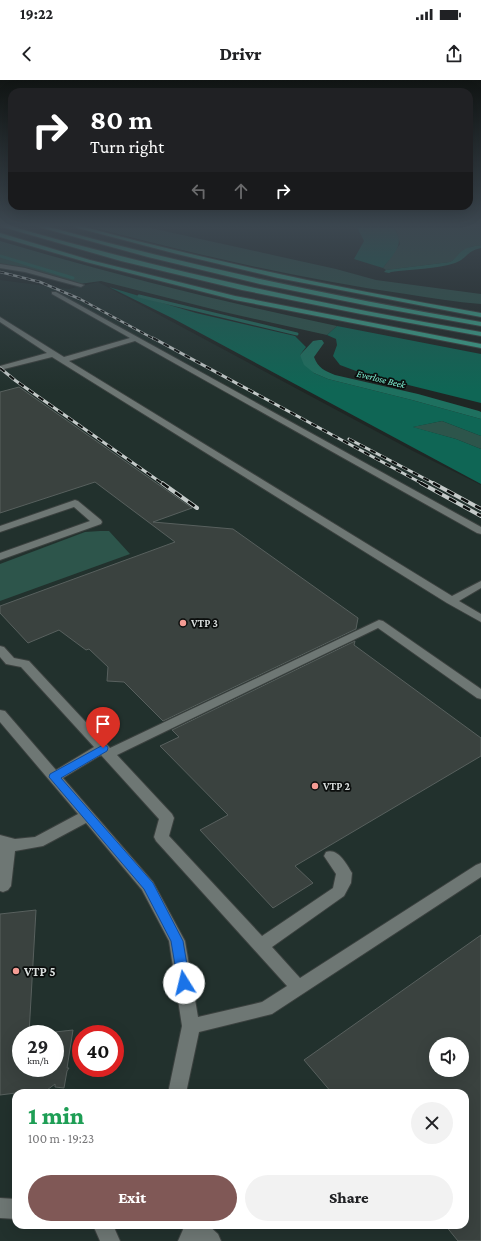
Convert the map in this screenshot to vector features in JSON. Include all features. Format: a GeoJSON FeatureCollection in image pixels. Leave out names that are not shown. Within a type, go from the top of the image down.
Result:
{"type":"FeatureCollection","features":[{"type":"Feature","properties":{"kind":"highway"},"geometry":{"type":"LineString","coordinates":[[169,281],[228,296],[481,346]]}},
{"type":"Feature","properties":{"kind":"highway"},"geometry":{"type":"LineString","coordinates":[[211,281],[334,308],[481,334]]}},
{"type":"Feature","properties":{"kind":"highway"},"geometry":{"type":"LineString","coordinates":[[257,281],[481,324]]}},
{"type":"Feature","properties":{"kind":"highway"},"geometry":{"type":"LineString","coordinates":[[301,281],[412,304],[481,315]]}},
{"type":"Feature","properties":{"kind":"highway"},"geometry":{"type":"LineString","coordinates":[[334,288],[481,308]]}},
{"type":"Feature","properties":{"kind":"highway"},"geometry":{"type":"LineString","coordinates":[[424,335],[481,350]]}},
{"type":"Feature","properties":{"kind":"street"},"geometry":{"type":"LineString","coordinates":[[70,281],[81,284]]}},
{"type":"Feature","properties":{"kind":"street"},"geometry":{"type":"LineString","coordinates":[[54,294],[481,531]]}},
{"type":"Feature","properties":{"kind":"street"},"geometry":{"type":"LineString","coordinates":[[0,319],[53,354],[481,619]]}},
{"type":"Feature","properties":{"kind":"street"},"geometry":{"type":"LineString","coordinates":[[63,360],[135,339]]}},
{"type":"Feature","properties":{"kind":"street"},"geometry":{"type":"LineString","coordinates":[[0,368],[53,354]]}},
{"type":"Feature","properties":{"kind":"street"},"geometry":{"type":"LineString","coordinates":[[0,529],[75,503],[97,522],[0,557]]}},
{"type":"Feature","properties":{"kind":"street"},"geometry":{"type":"LineString","coordinates":[[451,600],[481,584]]}},
{"type":"Feature","properties":{"kind":"street"},"geometry":{"type":"LineString","coordinates":[[54,777],[106,751],[379,623],[481,695]]}},
{"type":"Feature","properties":{"kind":"street"},"geometry":{"type":"LineString","coordinates":[[0,650],[5,663],[25,664],[168,818],[162,837],[299,988]]}},
{"type":"Feature","properties":{"kind":"street"},"geometry":{"type":"LineString","coordinates":[[0,714],[148,886],[177,941],[191,1026],[178,1089]]}},
{"type":"Feature","properties":{"kind":"street"},"geometry":{"type":"LineString","coordinates":[[3,886],[4,842],[15,845],[38,842],[87,816]]}},
{"type":"Feature","properties":{"kind":"street"},"geometry":{"type":"LineString","coordinates":[[260,946],[339,892],[343,883],[344,874],[330,856]]}},
{"type":"Feature","properties":{"kind":"street"},"geometry":{"type":"LineString","coordinates":[[191,1026],[266,1009],[481,869]]}},
{"type":"Feature","properties":{"kind":"street"},"geometry":{"type":"LineString","coordinates":[[0,1208],[12,1209]]}},
{"type":"Feature","properties":{"kind":"street"},"geometry":{"type":"LineString","coordinates":[[105,1229],[110,1241]]}},
{"type":"Feature","properties":{"kind":"street"},"geometry":{"type":"LineString","coordinates":[[193,1231],[211,1241]]}},
{"type":"Feature","properties":{"kind":"shaded area"},"geometry":{"type":"Polygon","coordinates":[[[0,281],[69,289],[98,282],[413,451],[481,485],[481,1241],[0,1241],[0,281]]]}},
{"type":"Feature","properties":{"kind":"shaded area"},"geometry":{"type":"Polygon","coordinates":[[[58,281],[100,281],[72,285],[58,281]]]}},
{"type":"Feature","properties":{"kind":"shaded area"},"geometry":{"type":"Polygon","coordinates":[[[102,281],[145,281],[337,326],[327,335],[224,312],[102,281]]]}},
{"type":"Feature","properties":{"kind":"shaded area"},"geometry":{"type":"Polygon","coordinates":[[[327,281],[385,281],[481,294],[481,304],[444,300],[327,281]]]}},
{"type":"Feature","properties":{"kind":"shaded area"},"geometry":{"type":"Polygon","coordinates":[[[109,287],[196,313],[295,336],[306,347],[300,355],[314,373],[328,379],[481,419],[481,436],[442,421],[413,427],[456,439],[481,449],[481,484],[174,319],[109,287]]]}},
{"type":"Feature","properties":{"kind":"shaded area"},"geometry":{"type":"Polygon","coordinates":[[[337,326],[481,354],[481,403],[364,374],[340,365],[333,356],[337,345],[336,339],[327,335],[337,326]]]}},
{"type":"Feature","properties":{"kind":"shaded area"},"geometry":{"type":"Polygon","coordinates":[[[322,340],[324,343],[314,357],[322,369],[328,372],[335,375],[418,394],[479,411],[481,412],[481,419],[328,379],[314,373],[304,365],[300,355],[313,341],[322,340]]]}},
{"type":"Feature","properties":{"kind":"shaded area"},"geometry":{"type":"Polygon","coordinates":[[[442,421],[481,436],[481,449],[456,439],[412,427],[442,421]]]}},
{"type":"Feature","properties":{"kind":"shaded area"},"geometry":{"type":"Polygon","coordinates":[[[109,531],[130,554],[0,601],[0,564],[85,532],[109,531]]]}},
{"type":"Feature","properties":{"kind":"building","name":"VTP 3"},"geometry":{"type":"Polygon","coordinates":[[[19,387],[192,508],[153,522],[233,529],[358,618],[356,629],[163,721],[124,682],[107,681],[108,667],[89,649],[86,650],[59,630],[28,643],[0,613],[0,606],[175,542],[95,482],[0,513],[0,392],[19,387]]]}},
{"type":"Feature","properties":{"kind":"building","name":"VTP 2"},"geometry":{"type":"Polygon","coordinates":[[[355,641],[354,645],[481,738],[481,756],[295,866],[313,883],[273,908],[200,830],[228,815],[160,746],[179,737],[172,730],[355,641]]]}},
{"type":"Feature","properties":{"kind":"building","name":"VTP 5"},"geometry":{"type":"Polygon","coordinates":[[[36,910],[30,1025],[12,1025],[12,1077],[64,1077],[64,1031],[72,1030],[67,1068],[69,1068],[67,1071],[64,1088],[55,1087],[55,1084],[48,1089],[12,1089],[12,1094],[0,1095],[0,914],[36,910]]]}},
{"type":"Feature","properties":{"kind":"building"},"geometry":{"type":"Polygon","coordinates":[[[481,935],[481,1241],[458,1241],[448,1229],[469,1229],[469,1089],[329,1089],[304,1060],[481,935]]]}},
{"type":"Feature","properties":{"kind":"waterway"},"geometry":{"type":"LineString","coordinates":[[139,296],[297,334]]}},
{"type":"Feature","properties":{"kind":"railway"},"geometry":{"type":"LineString","coordinates":[[37,281],[80,299],[154,339]]}},
{"type":"Feature","properties":{"kind":"railway"},"geometry":{"type":"LineString","coordinates":[[153,338],[423,484]]}},
{"type":"Feature","properties":{"kind":"railway"},"geometry":{"type":"LineString","coordinates":[[0,368],[16,381],[163,484]]}},
{"type":"Feature","properties":{"kind":"railway"},"geometry":{"type":"LineString","coordinates":[[349,439],[435,484]]}},
{"type":"Feature","properties":{"kind":"railway"},"geometry":{"type":"LineString","coordinates":[[162,483],[197,508]]}},
{"type":"Feature","properties":{"kind":"railway"},"geometry":{"type":"LineString","coordinates":[[421,483],[481,516]]}},
{"type":"Feature","properties":{"kind":"railway"},"geometry":{"type":"LineString","coordinates":[[433,483],[481,509]]}},
{"type":"Feature","properties":{"kind":"place","name":"VTP 3"},"geometry":{"type":"Point","coordinates":[183,623]}},
{"type":"Feature","properties":{"kind":"place","name":"VTP 2"},"geometry":{"type":"Point","coordinates":[315,786]}},
{"type":"Feature","properties":{"kind":"place","name":"VTP 5"},"geometry":{"type":"Point","coordinates":[16,971]}},
{"type":"Feature","properties":{"kind":"route"},"geometry":{"type":"LineString","coordinates":[[103,748],[54,777],[148,886],[177,941],[184,983]]}},
{"type":"Feature","properties":{"kind":"water label","name":"Everlose Beek"},"geometry":{"type":"Point","coordinates":[381,379]}}]}
